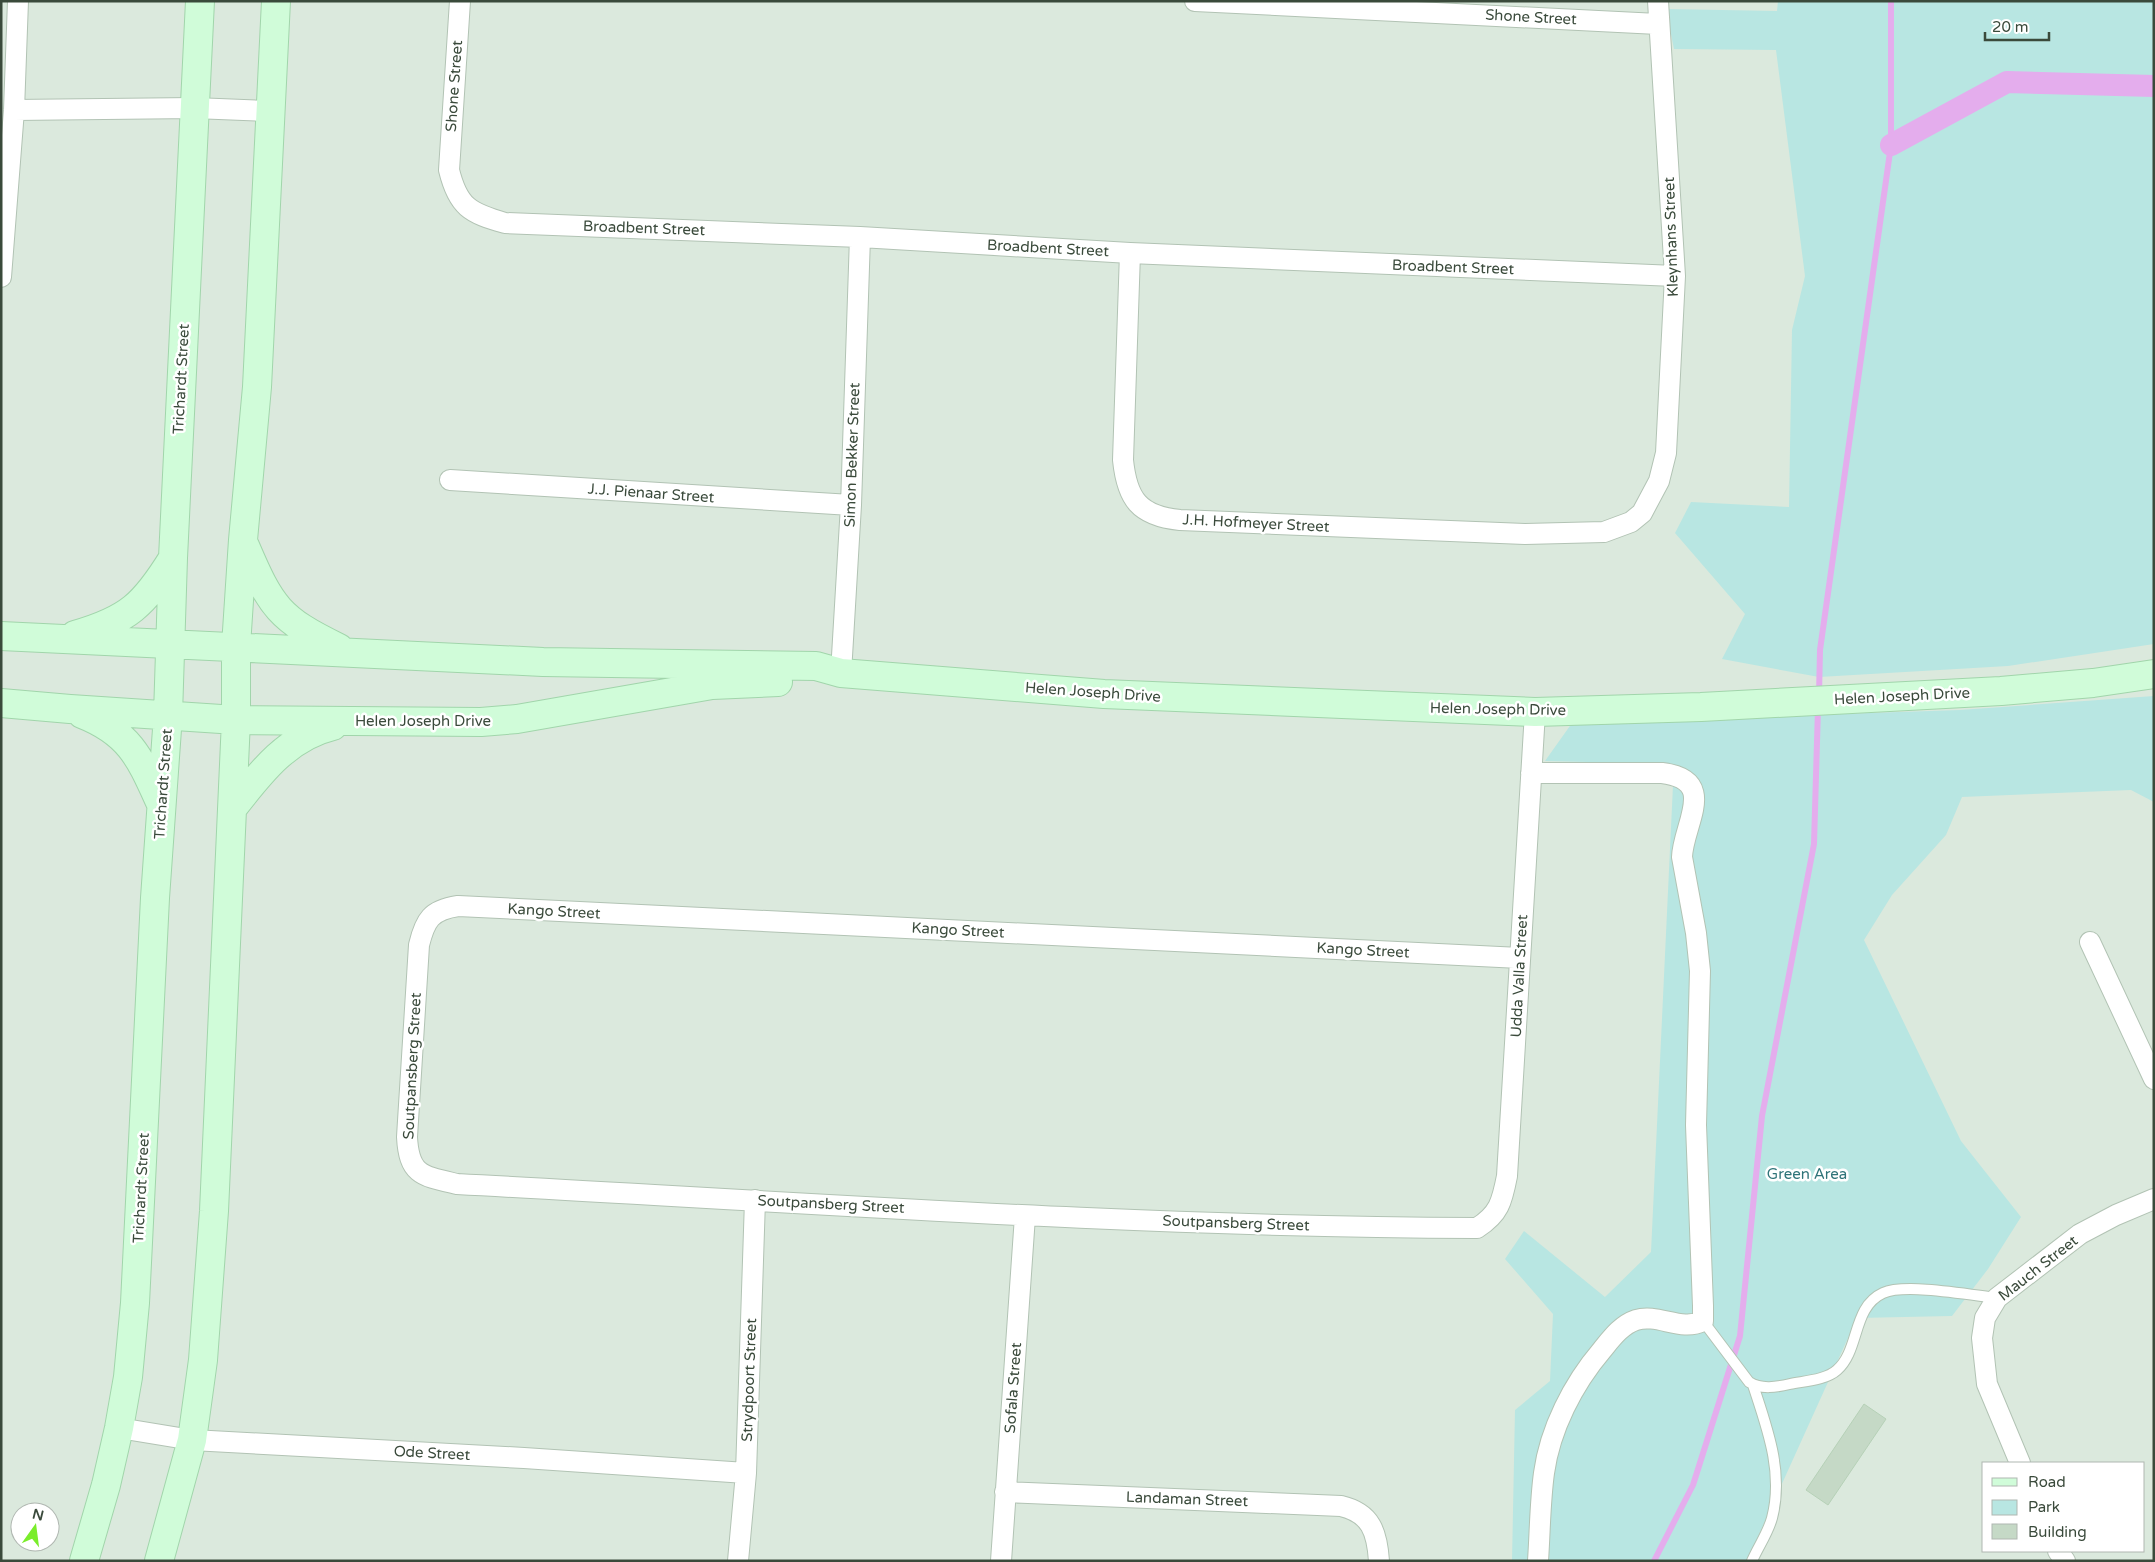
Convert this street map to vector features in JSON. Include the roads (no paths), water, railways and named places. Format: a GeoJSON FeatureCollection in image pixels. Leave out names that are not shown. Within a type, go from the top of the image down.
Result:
{"type":"FeatureCollection","features":[{"type":"Feature","properties":{"kind":"street"},"geometry":{"type":"LineString","coordinates":[[1,277],[14,110],[18,1]]}},
{"type":"Feature","properties":{"kind":"street","name":"Trichardt Street"},"geometry":{"type":"LineString","coordinates":[[84,1561],[106,1485],[119,1428],[128,1377],[135,1303],[155,898],[168,715],[173,558],[200,1]]}},
{"type":"Feature","properties":{"kind":"street"},"geometry":{"type":"LineString","coordinates":[[159,1561],[192,1440],[203,1360],[214,1211],[236,720],[236,646],[243,540],[258,377],[269,111],[276,1]]}},
{"type":"Feature","properties":{"kind":"street","name":"Shone Street"},"geometry":{"type":"LineString","coordinates":[[449,170],[460,1]]}},
{"type":"Feature","properties":{"kind":"street","name":"Shone Street"},"geometry":{"type":"LineString","coordinates":[[1195,1],[1658,24]]}},
{"type":"Feature","properties":{"kind":"street","name":"Kleynhans Street"},"geometry":{"type":"LineString","coordinates":[[1631,522],[1642,513],[1650,500],[1659,481],[1666,452],[1675,276],[1658,1]]}},
{"type":"Feature","properties":{"kind":"street"},"geometry":{"type":"LineString","coordinates":[[14,110],[194,108],[269,111]]}},
{"type":"Feature","properties":{"kind":"street","name":"Broadbent Street"},"geometry":{"type":"LineString","coordinates":[[449,170],[454,190],[464,204],[479,216],[505,223],[860,237],[1130,253],[1675,276]]}},
{"type":"Feature","properties":{"kind":"street","name":"Simon Bekker Street"},"geometry":{"type":"LineString","coordinates":[[841,673],[851,505],[860,237]]}},
{"type":"Feature","properties":{"kind":"street","name":"J.H. Hofmeyer Street"},"geometry":{"type":"LineString","coordinates":[[1130,253],[1123,460],[1125,482],[1134,500],[1147,512],[1162,518],[1180,520],[1525,534],[1604,532],[1631,522]]}},
{"type":"Feature","properties":{"kind":"street","name":"J.J. Pienaar Street"},"geometry":{"type":"LineString","coordinates":[[450,480],[851,505]]}},
{"type":"Feature","properties":{"kind":"street"},"geometry":{"type":"LineString","coordinates":[[243,540],[263,589],[286,617],[300,629],[350,654]]}},
{"type":"Feature","properties":{"kind":"street"},"geometry":{"type":"LineString","coordinates":[[59,640],[110,623],[134,608],[152,590],[173,558]]}},
{"type":"Feature","properties":{"kind":"street","name":"Helen Joseph Drive"},"geometry":{"type":"LineString","coordinates":[[1,636],[543,662],[816,666],[841,673],[1104,694],[1535,712],[1691,707],[2001,691],[2093,683],[2154,674]]}},
{"type":"Feature","properties":{"kind":"street","name":"Helen Joseph Drive"},"geometry":{"type":"LineString","coordinates":[[1,703],[236,720],[481,722],[517,719],[712,685],[822,680],[841,673]]}},
{"type":"Feature","properties":{"kind":"street"},"geometry":{"type":"LineString","coordinates":[[70,709],[95,719],[123,738],[138,754],[162,805]]}},
{"type":"Feature","properties":{"kind":"street","name":"Udda Valla Street"},"geometry":{"type":"LineString","coordinates":[[1477,1228],[1489,1220],[1498,1210],[1507,1176],[1535,712]]}},
{"type":"Feature","properties":{"kind":"street"},"geometry":{"type":"LineString","coordinates":[[232,808],[272,761],[287,747],[318,730],[352,722]]}},
{"type":"Feature","properties":{"kind":"street"},"geometry":{"type":"LineString","coordinates":[[1531,773],[1662,773],[1683,778],[1690,784],[1694,793],[1693,814],[1682,848],[1682,857],[1696,933],[1700,971],[1696,1125],[1702,1321],[1694,1326],[1651,1319],[1636,1320],[1619,1330],[1582,1375],[1558,1426],[1544,1473],[1538,1561]]}},
{"type":"Feature","properties":{"kind":"street","name":"Kango Street"},"geometry":{"type":"LineString","coordinates":[[419,945],[423,930],[431,916],[443,908],[458,906],[1520,958]]}},
{"type":"Feature","properties":{"kind":"street"},"geometry":{"type":"LineString","coordinates":[[2090,942],[2154,1079]]}},
{"type":"Feature","properties":{"kind":"street","name":"Soutpansberg Street"},"geometry":{"type":"LineString","coordinates":[[419,945],[407,1137],[408,1156],[414,1168],[433,1179],[456,1184],[1025,1216],[1370,1228],[1477,1228]]}},
{"type":"Feature","properties":{"kind":"street","name":"Mauch Street"},"geometry":{"type":"LineString","coordinates":[[2020,1462],[1987,1384],[1982,1338],[1985,1318],[1997,1298],[2080,1234],[2116,1215],[2154,1199]]}},
{"type":"Feature","properties":{"kind":"street","name":"Strydpoort Street"},"geometry":{"type":"LineString","coordinates":[[738,1561],[746,1473],[755,1200]]}},
{"type":"Feature","properties":{"kind":"street","name":"Sofala Street"},"geometry":{"type":"LineString","coordinates":[[1001,1561],[1025,1216]]}},
{"type":"Feature","properties":{"kind":"street","name":"Ode Street"},"geometry":{"type":"LineString","coordinates":[[119,1428],[192,1440],[524,1458],[746,1473]]}},
{"type":"Feature","properties":{"kind":"street","name":"Landaman Street"},"geometry":{"type":"LineString","coordinates":[[1005,1492],[1324,1505],[1353,1509],[1366,1516],[1376,1542],[1379,1561]]}},
{"type":"Feature","properties":{"kind":"lane"},"geometry":{"type":"LineString","coordinates":[[1702,1321],[1753,1385],[1758,1387],[1776,1387],[1811,1380],[1838,1370],[1848,1352],[1865,1306],[1874,1297],[1885,1292],[1924,1290],[1997,1298]]}},
{"type":"Feature","properties":{"kind":"lane"},"geometry":{"type":"LineString","coordinates":[[1752,1561],[1771,1521],[1775,1468],[1772,1444],[1753,1385]]}},
{"type":"Feature","properties":{"kind":"waterway"},"geometry":{"type":"LineString","coordinates":[[1819,695],[1820,650],[1891,145],[1891,1]]}},
{"type":"Feature","properties":{"kind":"waterway"},"geometry":{"type":"LineString","coordinates":[[1891,145],[2007,82],[2154,86]]}},
{"type":"Feature","properties":{"kind":"waterway"},"geometry":{"type":"LineString","coordinates":[[1654,1561],[1693,1485],[1740,1336],[1762,1116],[1814,844],[1818,708]]}},
{"type":"Feature","properties":{"kind":"park label","name":"Green Area"},"geometry":{"type":"Point","coordinates":[1807,1174]}}]}
